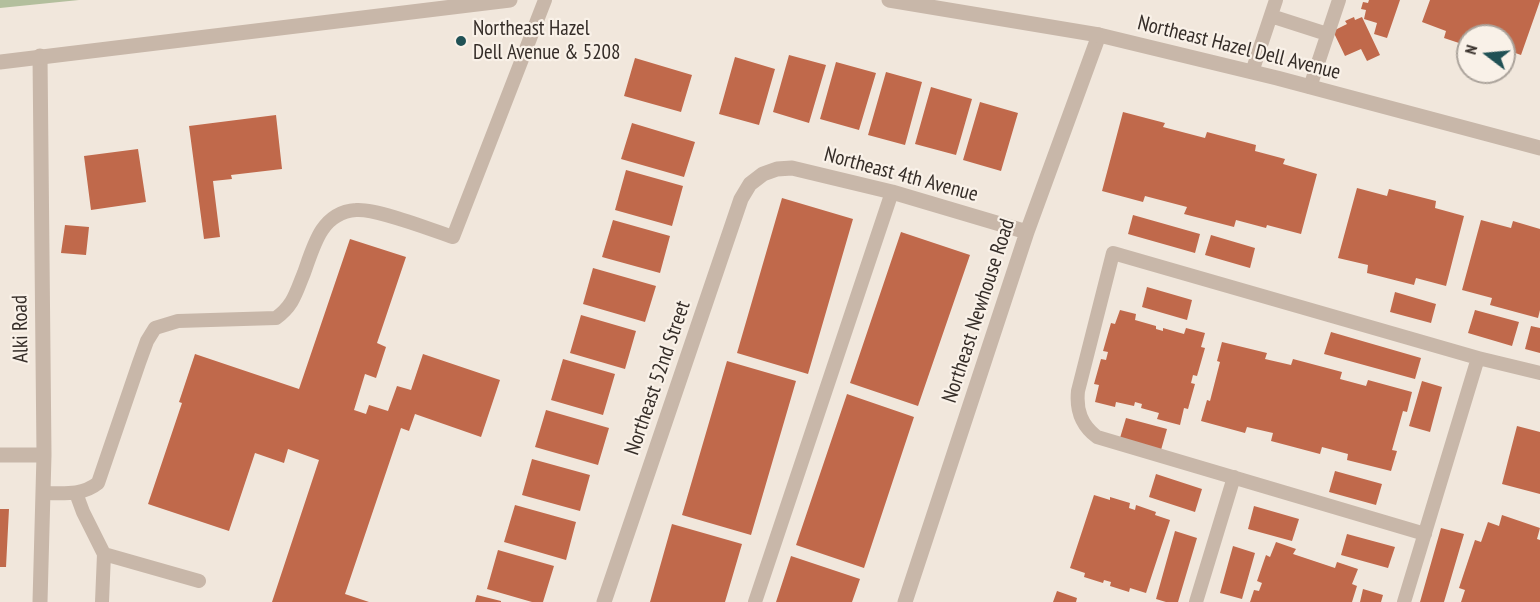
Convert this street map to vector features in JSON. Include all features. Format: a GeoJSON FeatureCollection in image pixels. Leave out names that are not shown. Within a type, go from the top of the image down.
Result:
{"type":"FeatureCollection","features":[{"type":"Feature","properties":{"kind":"street"},"geometry":{"type":"LineString","coordinates":[[0,62],[510,0]]}},
{"type":"Feature","properties":{"kind":"street","name":"Northeast Hazel Dell Avenue"},"geometry":{"type":"LineString","coordinates":[[889,0],[1099,35],[1252,72],[1540,148]]}},
{"type":"Feature","properties":{"kind":"street","name":"Northeast Newhouse Road"},"geometry":{"type":"LineString","coordinates":[[904,602],[1027,232],[1099,35]]}},
{"type":"Feature","properties":{"kind":"street","name":"Alki Road"},"geometry":{"type":"LineString","coordinates":[[40,56],[44,455],[40,602]]}},
{"type":"Feature","properties":{"kind":"street","name":"Northeast 4th Avenue"},"geometry":{"type":"LineString","coordinates":[[763,174],[777,169],[792,168],[892,192],[1027,232]]}},
{"type":"Feature","properties":{"kind":"street","name":"Northeast 52nd Street"},"geometry":{"type":"LineString","coordinates":[[604,602],[741,199],[750,184],[763,174]]}},
{"type":"Feature","properties":{"kind":"street"},"geometry":{"type":"LineString","coordinates":[[0,455],[44,455]]}},
{"type":"Feature","properties":{"kind":"lane"},"geometry":{"type":"LineString","coordinates":[[43,493],[89,490],[98,483],[147,341],[155,328],[178,321],[276,318],[288,309],[295,298],[321,231],[333,218],[344,212],[358,210],[375,213],[453,237],[545,0]]}},
{"type":"Feature","properties":{"kind":"lane"},"geometry":{"type":"LineString","coordinates":[[1252,72],[1276,0]]}},
{"type":"Feature","properties":{"kind":"lane"},"geometry":{"type":"LineString","coordinates":[[1310,87],[1339,0]]}},
{"type":"Feature","properties":{"kind":"lane"},"geometry":{"type":"LineString","coordinates":[[1271,16],[1327,34]]}},
{"type":"Feature","properties":{"kind":"lane"},"geometry":{"type":"LineString","coordinates":[[755,602],[892,192]]}},
{"type":"Feature","properties":{"kind":"lane"},"geometry":{"type":"LineString","coordinates":[[1425,534],[1097,437],[1081,420],[1077,404],[1078,391],[1113,253],[1478,358],[1540,373]]}},
{"type":"Feature","properties":{"kind":"lane"},"geometry":{"type":"LineString","coordinates":[[1404,602],[1478,358]]}},
{"type":"Feature","properties":{"kind":"lane"},"geometry":{"type":"LineString","coordinates":[[1196,602],[1234,477]]}},
{"type":"Feature","properties":{"kind":"lane"},"geometry":{"type":"LineString","coordinates":[[76,492],[83,512],[104,554],[102,602]]}},
{"type":"Feature","properties":{"kind":"lane"},"geometry":{"type":"LineString","coordinates":[[104,554],[199,581]]}},
{"type":"Feature","properties":{"kind":"green space"},"geometry":{"type":"Polygon","coordinates":[[[0,0],[79,0],[0,8],[0,0]]]}},
{"type":"Feature","properties":{"kind":"building"},"geometry":{"type":"Polygon","coordinates":[[[1369,0],[1400,0],[1387,38],[1374,34],[1377,23],[1364,19],[1366,10],[1361,9],[1363,2],[1368,3],[1369,0]]]}},
{"type":"Feature","properties":{"kind":"building"},"geometry":{"type":"Polygon","coordinates":[[[1430,0],[1540,0],[1521,55],[1516,53],[1516,24],[1456,24],[1456,42],[1444,38],[1446,31],[1422,22],[1430,0]]]}},
{"type":"Feature","properties":{"kind":"building"},"geometry":{"type":"Polygon","coordinates":[[[1354,17],[1355,20],[1362,17],[1380,55],[1367,61],[1361,49],[1345,56],[1333,31],[1347,24],[1345,21],[1354,17]]]}},
{"type":"Feature","properties":{"kind":"building"},"geometry":{"type":"Polygon","coordinates":[[[789,55],[826,65],[809,123],[773,112],[789,55]]]}},
{"type":"Feature","properties":{"kind":"building"},"geometry":{"type":"Polygon","coordinates":[[[735,57],[775,69],[759,125],[719,114],[735,57]]]}},
{"type":"Feature","properties":{"kind":"building"},"geometry":{"type":"Polygon","coordinates":[[[635,58],[692,75],[681,112],[624,96],[635,58]]]}},
{"type":"Feature","properties":{"kind":"building"},"geometry":{"type":"Polygon","coordinates":[[[836,62],[876,73],[859,130],[820,119],[836,62]]]}},
{"type":"Feature","properties":{"kind":"building"},"geometry":{"type":"Polygon","coordinates":[[[886,72],[922,82],[905,145],[868,135],[886,72]]]}},
{"type":"Feature","properties":{"kind":"building"},"geometry":{"type":"Polygon","coordinates":[[[931,87],[972,99],[956,155],[915,144],[931,87]]]}},
{"type":"Feature","properties":{"kind":"building"},"geometry":{"type":"Polygon","coordinates":[[[980,102],[1018,113],[1001,171],[963,160],[980,102]]]}},
{"type":"Feature","properties":{"kind":"building"},"geometry":{"type":"Polygon","coordinates":[[[1123,112],[1165,123],[1163,127],[1205,138],[1207,132],[1256,145],[1255,151],[1285,159],[1283,164],[1317,174],[1301,234],[1236,220],[1234,227],[1184,214],[1187,207],[1145,196],[1143,202],[1102,191],[1123,112]]]}},
{"type":"Feature","properties":{"kind":"building"},"geometry":{"type":"Polygon","coordinates":[[[276,115],[282,169],[231,175],[232,179],[213,181],[220,237],[204,239],[189,126],[276,115]]]}},
{"type":"Feature","properties":{"kind":"building"},"geometry":{"type":"Polygon","coordinates":[[[632,123],[695,142],[684,177],[621,159],[632,123]]]}},
{"type":"Feature","properties":{"kind":"building"},"geometry":{"type":"Polygon","coordinates":[[[138,149],[146,202],[91,210],[84,156],[138,149]]]}},
{"type":"Feature","properties":{"kind":"building"},"geometry":{"type":"Polygon","coordinates":[[[626,170],[683,186],[672,226],[615,210],[626,170]]]}},
{"type":"Feature","properties":{"kind":"building"},"geometry":{"type":"Polygon","coordinates":[[[1357,188],[1387,196],[1389,189],[1436,201],[1435,208],[1464,216],[1446,286],[1416,278],[1414,285],[1367,273],[1368,265],[1338,258],[1357,188]]]}},
{"type":"Feature","properties":{"kind":"building"},"geometry":{"type":"Polygon","coordinates":[[[782,198],[853,219],[808,374],[737,353],[782,198]]]}},
{"type":"Feature","properties":{"kind":"building"},"geometry":{"type":"Polygon","coordinates":[[[1133,215],[1200,234],[1195,253],[1128,234],[1133,215]]]}},
{"type":"Feature","properties":{"kind":"building"},"geometry":{"type":"Polygon","coordinates":[[[613,220],[670,236],[660,273],[602,257],[613,220]]]}},
{"type":"Feature","properties":{"kind":"building"},"geometry":{"type":"Polygon","coordinates":[[[1481,220],[1511,228],[1513,221],[1540,229],[1540,310],[1538,318],[1490,305],[1492,298],[1462,290],[1481,220]]]}},
{"type":"Feature","properties":{"kind":"building"},"geometry":{"type":"Polygon","coordinates":[[[65,225],[89,227],[86,255],[61,253],[65,225]]]}},
{"type":"Feature","properties":{"kind":"building"},"geometry":{"type":"Polygon","coordinates":[[[901,232],[970,255],[918,406],[850,383],[901,232]]]}},
{"type":"Feature","properties":{"kind":"building"},"geometry":{"type":"Polygon","coordinates":[[[1211,235],[1255,248],[1250,268],[1205,255],[1211,235]]]}},
{"type":"Feature","properties":{"kind":"building"},"geometry":{"type":"Polygon","coordinates":[[[350,239],[406,257],[377,343],[386,347],[376,378],[365,374],[354,410],[366,414],[369,405],[388,411],[397,386],[411,390],[423,354],[500,380],[481,437],[415,414],[409,431],[401,428],[345,594],[369,602],[272,602],[319,460],[288,449],[284,463],[255,453],[229,531],[148,504],[182,403],[179,402],[195,354],[299,389],[350,239]]]}},
{"type":"Feature","properties":{"kind":"building"},"geometry":{"type":"Polygon","coordinates":[[[593,268],[656,286],[645,322],[583,304],[593,268]]]}},
{"type":"Feature","properties":{"kind":"building"},"geometry":{"type":"Polygon","coordinates":[[[1147,287],[1192,300],[1187,320],[1142,307],[1147,287]]]}},
{"type":"Feature","properties":{"kind":"building"},"geometry":{"type":"Polygon","coordinates":[[[1395,292],[1436,304],[1431,323],[1390,312],[1395,292]]]}},
{"type":"Feature","properties":{"kind":"building"},"geometry":{"type":"Polygon","coordinates":[[[1120,310],[1136,314],[1135,320],[1156,326],[1156,329],[1163,331],[1163,328],[1184,334],[1186,328],[1205,333],[1201,347],[1205,348],[1197,376],[1193,375],[1191,383],[1195,384],[1188,409],[1184,408],[1180,425],[1157,419],[1159,413],[1141,408],[1142,404],[1135,402],[1134,406],[1116,402],[1115,407],[1095,402],[1099,385],[1094,384],[1101,359],[1106,360],[1108,352],[1103,351],[1111,323],[1115,324],[1120,310]]]}},
{"type":"Feature","properties":{"kind":"building"},"geometry":{"type":"Polygon","coordinates":[[[1475,310],[1519,322],[1512,346],[1468,333],[1475,310]]]}},
{"type":"Feature","properties":{"kind":"building"},"geometry":{"type":"Polygon","coordinates":[[[581,315],[636,331],[625,369],[570,353],[581,315]]]}},
{"type":"Feature","properties":{"kind":"building"},"geometry":{"type":"Polygon","coordinates":[[[1531,326],[1540,328],[1540,353],[1525,349],[1531,326]]]}},
{"type":"Feature","properties":{"kind":"building"},"geometry":{"type":"Polygon","coordinates":[[[1331,332],[1421,358],[1415,379],[1324,354],[1331,332]]]}},
{"type":"Feature","properties":{"kind":"building"},"geometry":{"type":"Polygon","coordinates":[[[1222,342],[1267,353],[1265,359],[1291,365],[1293,359],[1342,372],[1340,379],[1366,386],[1368,380],[1412,392],[1407,412],[1403,411],[1392,450],[1397,451],[1391,471],[1347,460],[1348,454],[1322,447],[1320,454],[1271,441],[1273,433],[1247,427],[1245,433],[1201,421],[1207,400],[1210,401],[1220,362],[1217,361],[1222,342]]]}},
{"type":"Feature","properties":{"kind":"building"},"geometry":{"type":"Polygon","coordinates":[[[563,359],[615,374],[603,415],[551,400],[563,359]]]}},
{"type":"Feature","properties":{"kind":"building"},"geometry":{"type":"Polygon","coordinates":[[[727,361],[796,381],[751,535],[682,515],[727,361]]]}},
{"type":"Feature","properties":{"kind":"building"},"geometry":{"type":"Polygon","coordinates":[[[1422,381],[1442,387],[1430,432],[1409,426],[1422,381]]]}},
{"type":"Feature","properties":{"kind":"building"},"geometry":{"type":"Polygon","coordinates":[[[847,394],[914,417],[864,568],[796,545],[847,394]]]}},
{"type":"Feature","properties":{"kind":"building"},"geometry":{"type":"Polygon","coordinates":[[[546,410],[609,428],[598,465],[535,447],[546,410]]]}},
{"type":"Feature","properties":{"kind":"building"},"geometry":{"type":"Polygon","coordinates":[[[1126,418],[1167,429],[1161,450],[1120,438],[1126,418]]]}},
{"type":"Feature","properties":{"kind":"building"},"geometry":{"type":"Polygon","coordinates":[[[1517,426],[1540,432],[1540,494],[1502,484],[1517,426]]]}},
{"type":"Feature","properties":{"kind":"building"},"geometry":{"type":"Polygon","coordinates":[[[532,459],[590,475],[580,511],[522,495],[532,459]]]}},
{"type":"Feature","properties":{"kind":"building"},"geometry":{"type":"Polygon","coordinates":[[[1335,471],[1382,484],[1376,505],[1329,492],[1335,471]]]}},
{"type":"Feature","properties":{"kind":"building"},"geometry":{"type":"Polygon","coordinates":[[[1156,474],[1202,489],[1195,512],[1149,497],[1156,474]]]}},
{"type":"Feature","properties":{"kind":"building"},"geometry":{"type":"Polygon","coordinates":[[[1094,495],[1130,503],[1129,508],[1135,510],[1136,505],[1170,520],[1146,593],[1130,588],[1129,592],[1110,586],[1111,582],[1104,580],[1103,583],[1084,577],[1085,573],[1070,568],[1094,495]]]}},
{"type":"Feature","properties":{"kind":"building"},"geometry":{"type":"Polygon","coordinates":[[[515,505],[576,522],[566,560],[504,542],[515,505]]]}},
{"type":"Feature","properties":{"kind":"building"},"geometry":{"type":"Polygon","coordinates":[[[1254,506],[1299,519],[1292,541],[1248,529],[1254,506]]]}},
{"type":"Feature","properties":{"kind":"building"},"geometry":{"type":"Polygon","coordinates":[[[0,509],[9,509],[6,567],[0,567],[0,509]]]}},
{"type":"Feature","properties":{"kind":"building"},"geometry":{"type":"Polygon","coordinates":[[[1502,515],[1540,528],[1537,539],[1540,540],[1540,602],[1461,602],[1465,590],[1459,588],[1475,540],[1481,542],[1488,522],[1499,526],[1502,515]]]}},
{"type":"Feature","properties":{"kind":"building"},"geometry":{"type":"Polygon","coordinates":[[[672,524],[742,544],[725,602],[650,602],[672,524]]]}},
{"type":"Feature","properties":{"kind":"building"},"geometry":{"type":"Polygon","coordinates":[[[1441,528],[1464,534],[1444,602],[1420,602],[1441,528]]]}},
{"type":"Feature","properties":{"kind":"building"},"geometry":{"type":"Polygon","coordinates":[[[1175,531],[1197,538],[1178,602],[1166,602],[1156,599],[1175,531]]]}},
{"type":"Feature","properties":{"kind":"building"},"geometry":{"type":"Polygon","coordinates":[[[1347,534],[1395,547],[1388,568],[1341,555],[1347,534]]]}},
{"type":"Feature","properties":{"kind":"building"},"geometry":{"type":"Polygon","coordinates":[[[1276,542],[1296,549],[1293,554],[1335,568],[1337,562],[1358,569],[1352,584],[1357,586],[1352,602],[1250,602],[1254,590],[1259,591],[1262,583],[1257,581],[1266,555],[1270,557],[1276,542]]]}},
{"type":"Feature","properties":{"kind":"building"},"geometry":{"type":"Polygon","coordinates":[[[1233,546],[1255,553],[1242,599],[1220,593],[1233,546]]]}},
{"type":"Feature","properties":{"kind":"building"},"geometry":{"type":"Polygon","coordinates":[[[498,550],[554,566],[543,602],[532,602],[487,589],[498,550]]]}},
{"type":"Feature","properties":{"kind":"building"},"geometry":{"type":"Polygon","coordinates":[[[791,556],[860,579],[852,602],[776,602],[791,556]]]}},
{"type":"Feature","properties":{"kind":"building"},"geometry":{"type":"Polygon","coordinates":[[[1363,589],[1383,595],[1381,602],[1360,602],[1363,589]]]}},
{"type":"Feature","properties":{"kind":"building"},"geometry":{"type":"Polygon","coordinates":[[[1057,591],[1077,598],[1076,602],[1053,602],[1057,591]]]}},
{"type":"Feature","properties":{"kind":"building"},"geometry":{"type":"Polygon","coordinates":[[[477,595],[501,601],[501,602],[475,602],[477,595]]]}},
{"type":"Feature","properties":{"kind":"place","name":"Northeast Hazel Dell Avenue & 5208"},"geometry":{"type":"Point","coordinates":[461,41]}}]}
